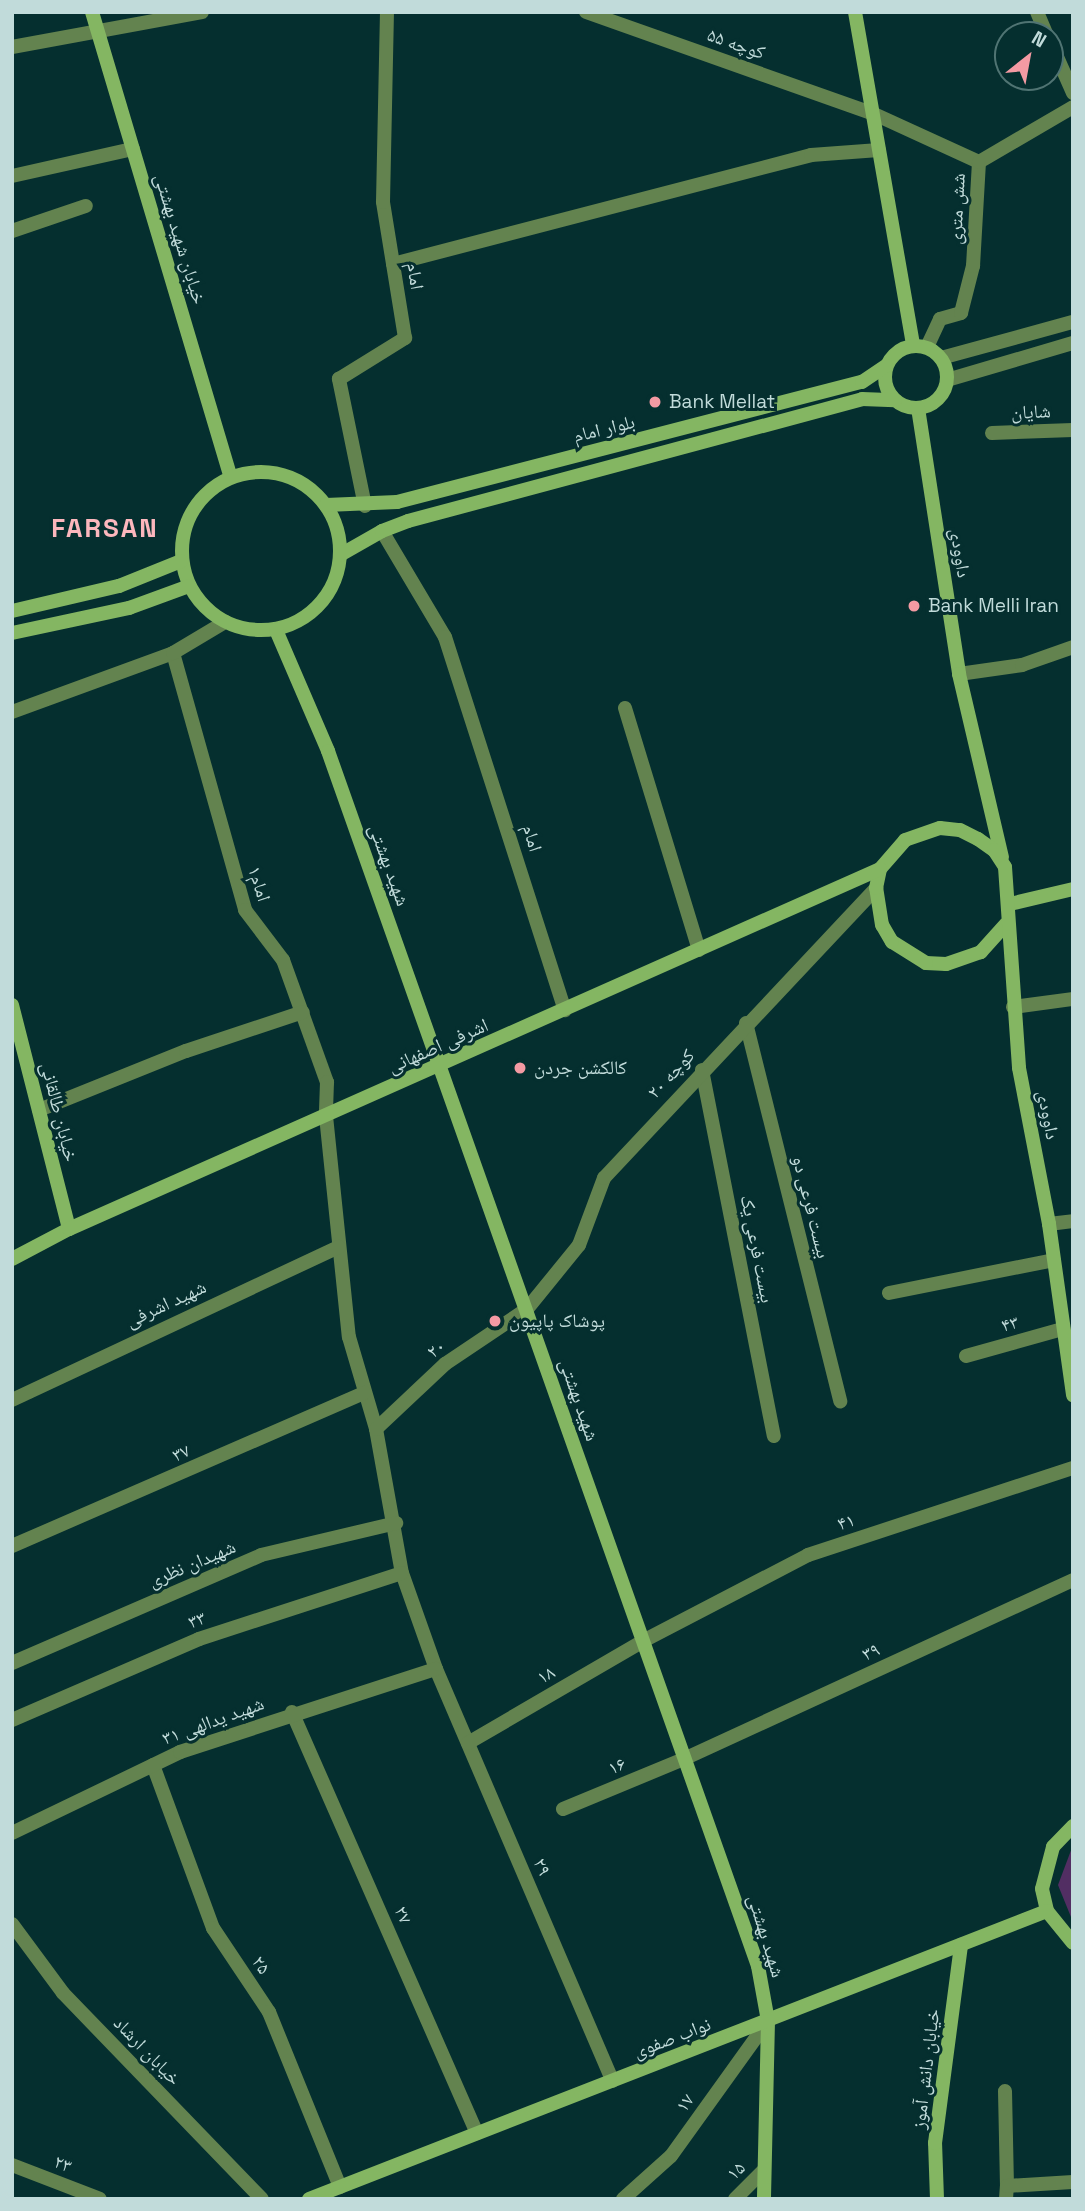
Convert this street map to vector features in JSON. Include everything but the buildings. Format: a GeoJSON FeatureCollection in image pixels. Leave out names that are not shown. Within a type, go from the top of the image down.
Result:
{"type":"FeatureCollection","features":[{"type":"Feature","properties":{"kind":"main road","name":"خیابان شهید بهشتی"},"geometry":{"type":"LineString","coordinates":[[92,12],[232,477]]}},
{"type":"Feature","properties":{"kind":"main road"},"geometry":{"type":"LineString","coordinates":[[855,12],[879,150],[920,346],[941,358],[947,380],[937,400],[918,408],[895,400],[888,390],[886,366],[892,356],[920,346]]}},
{"type":"Feature","properties":{"kind":"main road","name":"بلوار امام"},"geometry":{"type":"LineString","coordinates":[[326,505],[365,506],[397,502],[849,386],[886,366]]}},
{"type":"Feature","properties":{"kind":"main road","name":"بلوار امام"},"geometry":{"type":"LineString","coordinates":[[340,555],[382,531],[862,399],[895,400]]}},
{"type":"Feature","properties":{"kind":"main road","name":"داوودی"},"geometry":{"type":"LineString","coordinates":[[918,408],[960,674],[1004,867]]}},
{"type":"Feature","properties":{"kind":"main road"},"geometry":{"type":"LineString","coordinates":[[257,472],[283,475],[307,487],[326,505],[337,529],[340,555],[335,581],[321,604],[301,621],[276,630],[250,630],[225,622],[204,607],[188,586],[181,561],[182,534],[192,510],[209,490],[232,477],[257,472]]}},
{"type":"Feature","properties":{"kind":"main road"},"geometry":{"type":"LineString","coordinates":[[12,611],[119,586],[181,561]]}},
{"type":"Feature","properties":{"kind":"main road"},"geometry":{"type":"LineString","coordinates":[[12,633],[129,608],[188,586]]}},
{"type":"Feature","properties":{"kind":"main road","name":"شهید بهشتی"},"geometry":{"type":"LineString","coordinates":[[276,630],[328,751],[758,1966],[768,2021],[764,2199]]}},
{"type":"Feature","properties":{"kind":"main road"},"geometry":{"type":"LineString","coordinates":[[940,828],[960,830],[994,850],[1004,867],[1010,904],[1006,924],[982,952],[946,964],[926,963],[892,942],[882,926],[876,888],[880,869],[905,840],[940,828]]}},
{"type":"Feature","properties":{"kind":"main road","name":"اشرفی اصفهانی"},"geometry":{"type":"LineString","coordinates":[[12,1259],[69,1229],[880,869]]}},
{"type":"Feature","properties":{"kind":"main road"},"geometry":{"type":"LineString","coordinates":[[1010,904],[1073,888]]}},
{"type":"Feature","properties":{"kind":"main road","name":"داوودی"},"geometry":{"type":"LineString","coordinates":[[1006,924],[1019,1068],[1049,1224],[1073,1395]]}},
{"type":"Feature","properties":{"kind":"main road","name":"خیابان طالقانی"},"geometry":{"type":"LineString","coordinates":[[12,1005],[69,1229]]}},
{"type":"Feature","properties":{"kind":"main road"},"geometry":{"type":"LineString","coordinates":[[1073,1826],[1053,1847],[1044,1867],[1048,1911],[1073,1943]]}},
{"type":"Feature","properties":{"kind":"main road","name":"نواب صفوی"},"geometry":{"type":"LineString","coordinates":[[309,2199],[1048,1911]]}},
{"type":"Feature","properties":{"kind":"main road","name":"خیابان دانش آموز"},"geometry":{"type":"LineString","coordinates":[[937,2199],[936,2143],[961,1945]]}},
{"type":"Feature","properties":{"kind":"street"},"geometry":{"type":"LineString","coordinates":[[12,47],[202,12]]}},
{"type":"Feature","properties":{"kind":"street","name":"امام"},"geometry":{"type":"LineString","coordinates":[[365,506],[339,379],[405,338],[383,202],[387,12]]}},
{"type":"Feature","properties":{"kind":"street","name":"کوچه ۵۵"},"geometry":{"type":"LineString","coordinates":[[589,13],[872,113],[979,162]]}},
{"type":"Feature","properties":{"kind":"street"},"geometry":{"type":"LineString","coordinates":[[1064,73],[1073,93]]}},
{"type":"Feature","properties":{"kind":"street","name":"شش متری"},"geometry":{"type":"LineString","coordinates":[[920,346],[940,319],[961,313],[973,266],[979,162],[1073,107]]}},
{"type":"Feature","properties":{"kind":"street"},"geometry":{"type":"LineString","coordinates":[[12,176],[133,149]]}},
{"type":"Feature","properties":{"kind":"street"},"geometry":{"type":"LineString","coordinates":[[393,264],[811,155],[879,150]]}},
{"type":"Feature","properties":{"kind":"street"},"geometry":{"type":"LineString","coordinates":[[12,231],[86,206]]}},
{"type":"Feature","properties":{"kind":"street"},"geometry":{"type":"LineString","coordinates":[[941,358],[1073,323]]}},
{"type":"Feature","properties":{"kind":"street"},"geometry":{"type":"LineString","coordinates":[[947,380],[1073,343]]}},
{"type":"Feature","properties":{"kind":"street","name":"شایان"},"geometry":{"type":"LineString","coordinates":[[992,433],[1073,430]]}},
{"type":"Feature","properties":{"kind":"street","name":"امام"},"geometry":{"type":"LineString","coordinates":[[382,531],[445,637],[565,1010]]}},
{"type":"Feature","properties":{"kind":"street"},"geometry":{"type":"LineString","coordinates":[[12,712],[173,653],[225,622]]}},
{"type":"Feature","properties":{"kind":"street"},"geometry":{"type":"LineString","coordinates":[[960,674],[1022,665],[1073,648]]}},
{"type":"Feature","properties":{"kind":"street","name":"امام۱"},"geometry":{"type":"LineString","coordinates":[[173,653],[245,910],[283,960],[327,1082],[326,1116],[349,1337],[364,1393]]}},
{"type":"Feature","properties":{"kind":"street"},"geometry":{"type":"LineString","coordinates":[[625,708],[699,950]]}},
{"type":"Feature","properties":{"kind":"street","name":"کوچه ۲۰"},"geometry":{"type":"LineString","coordinates":[[527,1309],[579,1245],[604,1178],[746,1023],[876,888]]}},
{"type":"Feature","properties":{"kind":"street"},"geometry":{"type":"LineString","coordinates":[[1013,1007],[1073,999]]}},
{"type":"Feature","properties":{"kind":"street"},"geometry":{"type":"LineString","coordinates":[[39,1110],[186,1051],[303,1012]]}},
{"type":"Feature","properties":{"kind":"street","name":"بیست فرعی دو"},"geometry":{"type":"LineString","coordinates":[[746,1023],[839,1401]]}},
{"type":"Feature","properties":{"kind":"street","name":"بیست فرعی یک"},"geometry":{"type":"LineString","coordinates":[[702,1070],[774,1436]]}},
{"type":"Feature","properties":{"kind":"street"},"geometry":{"type":"LineString","coordinates":[[1049,1224],[1073,1221]]}},
{"type":"Feature","properties":{"kind":"street","name":"شهید اشرفی"},"geometry":{"type":"LineString","coordinates":[[12,1400],[339,1247]]}},
{"type":"Feature","properties":{"kind":"street"},"geometry":{"type":"LineString","coordinates":[[889,1293],[1054,1260]]}},
{"type":"Feature","properties":{"kind":"street","name":"۲۰"},"geometry":{"type":"LineString","coordinates":[[376,1429],[445,1364],[527,1309]]}},
{"type":"Feature","properties":{"kind":"street","name":"۴۳"},"geometry":{"type":"LineString","coordinates":[[966,1356],[1063,1329]]}},
{"type":"Feature","properties":{"kind":"street","name":"۲۹"},"geometry":{"type":"LineString","coordinates":[[364,1393],[376,1429],[396,1523],[402,1573],[436,1669],[613,2081]]}},
{"type":"Feature","properties":{"kind":"street","name":"۳۷"},"geometry":{"type":"LineString","coordinates":[[12,1546],[364,1393]]}},
{"type":"Feature","properties":{"kind":"street","name":"۴۱"},"geometry":{"type":"LineString","coordinates":[[643,1641],[808,1555],[1073,1468]]}},
{"type":"Feature","properties":{"kind":"street","name":"شهیدان نظری"},"geometry":{"type":"LineString","coordinates":[[12,1662],[261,1555],[396,1523]]}},
{"type":"Feature","properties":{"kind":"street","name":"۳۳"},"geometry":{"type":"LineString","coordinates":[[12,1720],[199,1639],[402,1573]]}},
{"type":"Feature","properties":{"kind":"street","name":"۳۹"},"geometry":{"type":"LineString","coordinates":[[686,1758],[1073,1580]]}},
{"type":"Feature","properties":{"kind":"street","name":"۱۸"},"geometry":{"type":"LineString","coordinates":[[468,1743],[643,1641]]}},
{"type":"Feature","properties":{"kind":"street","name":"۳۱ شهید یدالهی"},"geometry":{"type":"LineString","coordinates":[[12,1833],[153,1765],[292,1712],[436,1669]]}},
{"type":"Feature","properties":{"kind":"street","name":"۲۷"},"geometry":{"type":"LineString","coordinates":[[292,1712],[477,2133]]}},
{"type":"Feature","properties":{"kind":"street","name":"۱۶"},"geometry":{"type":"LineString","coordinates":[[563,1809],[686,1758]]}},
{"type":"Feature","properties":{"kind":"street","name":"۲۵"},"geometry":{"type":"LineString","coordinates":[[153,1765],[212,1928],[269,2012],[340,2187]]}},
{"type":"Feature","properties":{"kind":"street","name":"خیابان ارشاد"},"geometry":{"type":"LineString","coordinates":[[12,1924],[63,1993],[262,2199]]}},
{"type":"Feature","properties":{"kind":"street","name":"۱۷"},"geometry":{"type":"LineString","coordinates":[[623,2199],[671,2156],[768,2021]]}},
{"type":"Feature","properties":{"kind":"street"},"geometry":{"type":"LineString","coordinates":[[1005,2091],[1006,2192],[1073,2182]]}},
{"type":"Feature","properties":{"kind":"street","name":"۲۳"},"geometry":{"type":"LineString","coordinates":[[12,2165],[100,2199]]}},
{"type":"Feature","properties":{"kind":"street","name":"۱۵"},"geometry":{"type":"LineString","coordinates":[[735,2199],[765,2170]]}},
{"type":"Feature","properties":{"kind":"shaded area"},"geometry":{"type":"Polygon","coordinates":[[[1073,1845],[1073,1922],[1058,1885],[1073,1845]]]}},
{"type":"Feature","properties":{"kind":"place","name":"Bank Mellat"},"geometry":{"type":"Point","coordinates":[655,402]}},
{"type":"Feature","properties":{"kind":"place","name":"Bank Melli Iran"},"geometry":{"type":"Point","coordinates":[914,606]}},
{"type":"Feature","properties":{"kind":"place","name":"کالکشن جردن"},"geometry":{"type":"Point","coordinates":[520,1068]}},
{"type":"Feature","properties":{"kind":"place","name":"پوشاک پاپیون"},"geometry":{"type":"Point","coordinates":[495,1321]}},
{"type":"Feature","properties":{"kind":"district","name":"FARSAN"},"geometry":{"type":"Point","coordinates":[105,529]}}]}
